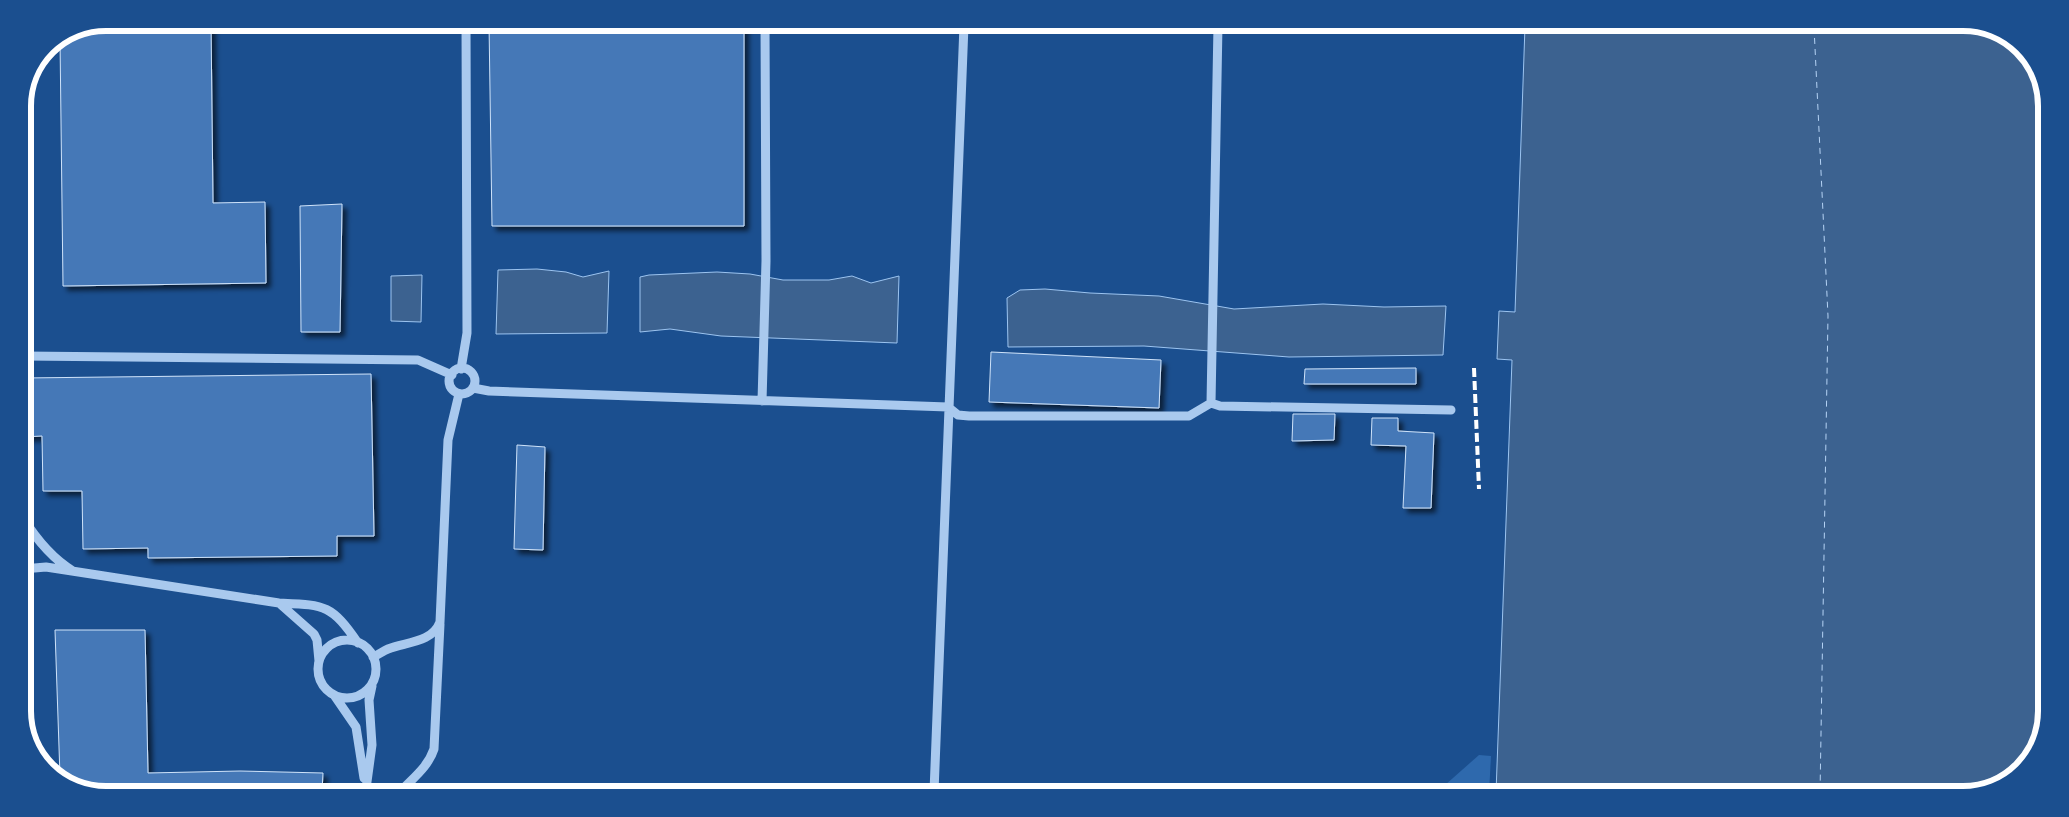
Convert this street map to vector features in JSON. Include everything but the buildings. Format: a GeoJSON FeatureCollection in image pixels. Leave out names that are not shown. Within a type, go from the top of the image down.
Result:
{"type":"FeatureCollection","features":[{"type":"Feature","properties":{"kind":"street"},"geometry":{"type":"LineString","coordinates":[[461,369],[469,371],[474,377],[473,388],[467,393],[459,394],[450,386],[452,375],[461,369],[467,333],[466,31]]}},
{"type":"Feature","properties":{"kind":"street"},"geometry":{"type":"LineString","coordinates":[[762,401],[766,261],[765,31]]}},
{"type":"Feature","properties":{"kind":"street"},"geometry":{"type":"LineString","coordinates":[[934,786],[964,31]]}},
{"type":"Feature","properties":{"kind":"street"},"geometry":{"type":"LineString","coordinates":[[1211,403],[1214,292],[1213,206],[1218,31]]}},
{"type":"Feature","properties":{"kind":"street"},"geometry":{"type":"LineString","coordinates":[[31,356],[418,360],[452,375]]}},
{"type":"Feature","properties":{"kind":"street"},"geometry":{"type":"LineString","coordinates":[[473,388],[489,391],[948,408],[958,415],[969,416],[1190,416],[1211,403]]}},
{"type":"Feature","properties":{"kind":"street"},"geometry":{"type":"LineString","coordinates":[[406,786],[424,768],[430,760],[434,749],[448,440],[459,394]]}},
{"type":"Feature","properties":{"kind":"street"},"geometry":{"type":"LineString","coordinates":[[1211,403],[1220,406],[1451,410]]}},
{"type":"Feature","properties":{"kind":"street"},"geometry":{"type":"LineString","coordinates":[[31,531],[59,560],[76,573]]}},
{"type":"Feature","properties":{"kind":"street"},"geometry":{"type":"LineString","coordinates":[[31,567],[279,603],[314,604],[339,617],[358,643]]}},
{"type":"Feature","properties":{"kind":"street"},"geometry":{"type":"LineString","coordinates":[[279,603],[314,634],[318,647],[322,683],[334,695],[356,728],[365,786]]}},
{"type":"Feature","properties":{"kind":"street"},"geometry":{"type":"LineString","coordinates":[[373,657],[386,650],[427,637],[434,633],[440,622]]}},
{"type":"Feature","properties":{"kind":"street"},"geometry":{"type":"LineString","coordinates":[[319,666],[321,657],[333,644],[350,641],[364,646],[373,657],[376,665],[369,700],[372,745],[367,786]]}},
{"type":"Feature","properties":{"kind":"street"},"geometry":{"type":"LineString","coordinates":[[334,695],[350,698],[358,696],[370,687],[374,680]]}},
{"type":"Feature","properties":{"kind":"shaded area"},"geometry":{"type":"Polygon","coordinates":[[[1525,31],[1962,31],[1987,35],[2016,53],[2028,69],[2038,102],[2038,710],[2034,735],[2016,764],[1987,782],[1962,786],[1496,786],[1512,360],[1497,359],[1499,311],[1515,312],[1525,31]]]}},
{"type":"Feature","properties":{"kind":"shaded area"},"geometry":{"type":"Polygon","coordinates":[[[537,269],[566,272],[583,277],[609,271],[607,333],[496,334],[498,270],[537,269]]]}},
{"type":"Feature","properties":{"kind":"shaded area"},"geometry":{"type":"Polygon","coordinates":[[[717,272],[750,274],[783,280],[829,280],[852,276],[871,283],[899,276],[897,343],[721,336],[670,329],[640,332],[640,277],[717,272]]]}},
{"type":"Feature","properties":{"kind":"shaded area"},"geometry":{"type":"Polygon","coordinates":[[[422,275],[421,322],[391,321],[391,276],[422,275]]]}},
{"type":"Feature","properties":{"kind":"shaded area"},"geometry":{"type":"Polygon","coordinates":[[[1045,289],[1159,296],[1234,309],[1323,304],[1384,307],[1446,306],[1443,355],[1289,357],[1144,346],[1008,347],[1007,298],[1020,290],[1045,289]]]}},
{"type":"Feature","properties":{"kind":"shaded area"},"geometry":{"type":"Polygon","coordinates":[[[1479,755],[1491,756],[1489,786],[1444,786],[1479,755]]]}},
{"type":"Feature","properties":{"kind":"ferry route"},"geometry":{"type":"LineString","coordinates":[[1814,31],[1828,316],[1820,786]]}},
{"type":"Feature","properties":{"kind":"railway"},"geometry":{"type":"LineString","coordinates":[[1474,368],[1479,489]]}}]}
